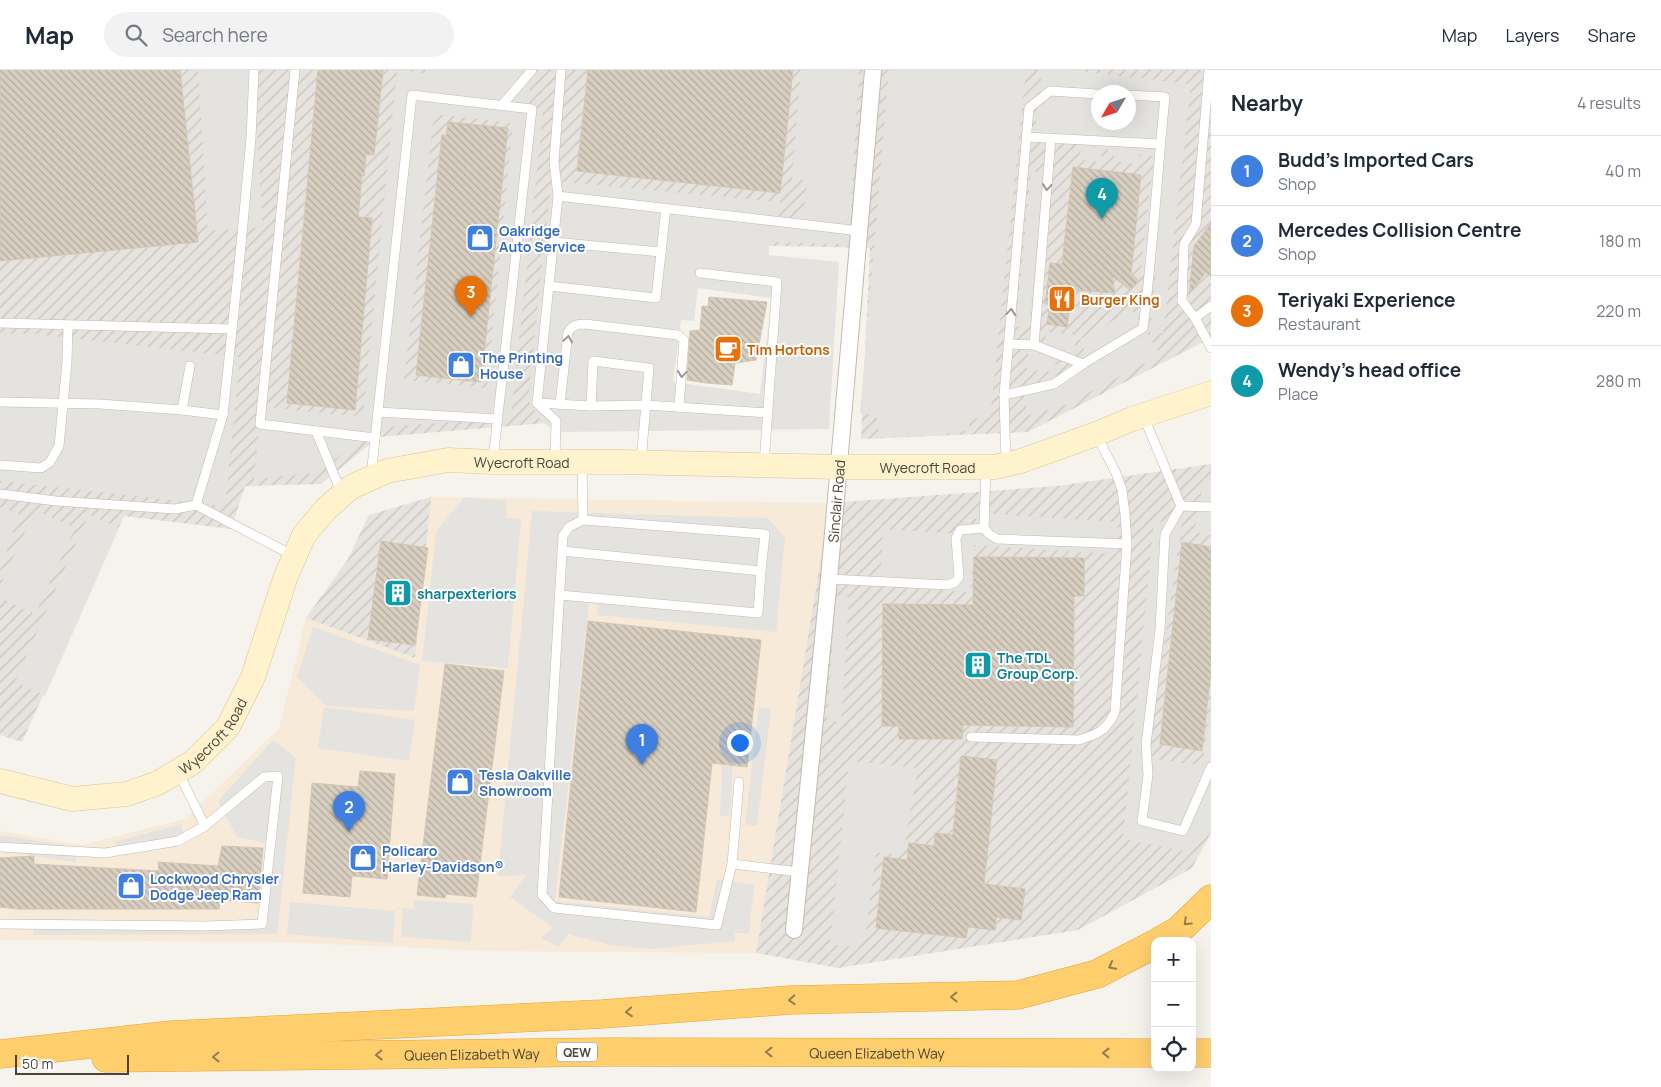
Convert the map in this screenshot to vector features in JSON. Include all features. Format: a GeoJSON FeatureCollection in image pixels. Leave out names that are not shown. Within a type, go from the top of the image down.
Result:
{"type":"FeatureCollection","features":[{"type":"Feature","properties":{"kind":"highway"},"geometry":{"type":"LineString","coordinates":[[1167,937],[1178,931],[1211,899]]}},
{"type":"Feature","properties":{"kind":"highway"},"geometry":{"type":"LineString","coordinates":[[0,1054],[172,1035],[602,1014],[791,1000],[1018,996],[1097,974],[1151,946]]}},
{"type":"Feature","properties":{"kind":"highway","name":"Queen Elizabeth Way"},"geometry":{"type":"LineString","coordinates":[[0,1060],[607,1052],[1151,1053]]}},
{"type":"Feature","properties":{"kind":"highway"},"geometry":{"type":"LineString","coordinates":[[1196,1053],[1211,1053]]}},
{"type":"Feature","properties":{"kind":"street","name":"Sinclair Road"},"geometry":{"type":"LineString","coordinates":[[794,930],[840,467],[873,71]]}},
{"type":"Feature","properties":{"kind":"street","name":"Wyecroft Road"},"geometry":{"type":"LineString","coordinates":[[0,781],[72,799],[128,794],[158,783],[193,762],[228,727],[253,677],[286,576],[304,535],[326,509],[351,487],[387,471],[448,460],[840,467],[996,466],[1021,461],[1143,415],[1211,393]]}},
{"type":"Feature","properties":{"kind":"lane"},"geometry":{"type":"LineString","coordinates":[[196,505],[223,415],[250,138],[254,70]]}},
{"type":"Feature","properties":{"kind":"lane"},"geometry":{"type":"LineString","coordinates":[[295,70],[260,424],[375,438]]}},
{"type":"Feature","properties":{"kind":"lane"},"geometry":{"type":"LineString","coordinates":[[502,105],[532,70]]}},
{"type":"Feature","properties":{"kind":"lane"},"geometry":{"type":"LineString","coordinates":[[537,403],[558,196],[554,162],[561,70]]}},
{"type":"Feature","properties":{"kind":"lane"},"geometry":{"type":"LineString","coordinates":[[1209,70],[1196,224],[1184,244],[1182,301],[1195,318],[1211,348]]}},
{"type":"Feature","properties":{"kind":"lane"},"geometry":{"type":"LineString","coordinates":[[1091,94],[1050,91],[1028,108],[1004,395],[996,466],[984,528],[988,534],[997,539],[1127,544]]}},
{"type":"Feature","properties":{"kind":"lane"},"geometry":{"type":"LineString","coordinates":[[371,478],[412,95],[532,109],[493,462]]}},
{"type":"Feature","properties":{"kind":"lane"},"geometry":{"type":"LineString","coordinates":[[1004,395],[1054,384],[1143,328],[1166,97],[1136,95]]}},
{"type":"Feature","properties":{"kind":"lane"},"geometry":{"type":"LineString","coordinates":[[1026,137],[1160,144]]}},
{"type":"Feature","properties":{"kind":"lane"},"geometry":{"type":"LineString","coordinates":[[1034,345],[1051,138]]}},
{"type":"Feature","properties":{"kind":"lane"},"geometry":{"type":"LineString","coordinates":[[558,196],[860,230]]}},
{"type":"Feature","properties":{"kind":"lane"},"geometry":{"type":"LineString","coordinates":[[549,286],[656,298],[666,208]]}},
{"type":"Feature","properties":{"kind":"lane"},"geometry":{"type":"LineString","coordinates":[[553,242],[661,252]]}},
{"type":"Feature","properties":{"kind":"lane"},"geometry":{"type":"LineString","coordinates":[[700,273],[777,282],[764,466]]}},
{"type":"Feature","properties":{"kind":"lane"},"geometry":{"type":"LineString","coordinates":[[1195,318],[1211,306]]}},
{"type":"Feature","properties":{"kind":"lane"},"geometry":{"type":"LineString","coordinates":[[0,323],[232,329]]}},
{"type":"Feature","properties":{"kind":"lane"},"geometry":{"type":"LineString","coordinates":[[560,404],[568,332],[576,324],[585,324],[678,335],[684,340],[679,407]]}},
{"type":"Feature","properties":{"kind":"lane"},"geometry":{"type":"LineString","coordinates":[[0,465],[41,468],[50,462],[59,446],[68,325]]}},
{"type":"Feature","properties":{"kind":"lane"},"geometry":{"type":"LineString","coordinates":[[1009,344],[1034,345],[1083,364]]}},
{"type":"Feature","properties":{"kind":"lane"},"geometry":{"type":"LineString","coordinates":[[591,406],[593,361],[649,368],[641,462]]}},
{"type":"Feature","properties":{"kind":"lane"},"geometry":{"type":"LineString","coordinates":[[182,410],[190,366]]}},
{"type":"Feature","properties":{"kind":"lane"},"geometry":{"type":"LineString","coordinates":[[0,402],[100,404],[223,415]]}},
{"type":"Feature","properties":{"kind":"lane"},"geometry":{"type":"LineString","coordinates":[[537,403],[591,406],[646,405],[768,413]]}},
{"type":"Feature","properties":{"kind":"lane"},"geometry":{"type":"LineString","coordinates":[[537,403],[556,421],[555,462]]}},
{"type":"Feature","properties":{"kind":"lane"},"geometry":{"type":"LineString","coordinates":[[378,412],[498,419]]}},
{"type":"Feature","properties":{"kind":"lane"},"geometry":{"type":"LineString","coordinates":[[1143,415],[1181,506]]}},
{"type":"Feature","properties":{"kind":"lane"},"geometry":{"type":"LineString","coordinates":[[316,431],[342,495]]}},
{"type":"Feature","properties":{"kind":"lane"},"geometry":{"type":"LineString","coordinates":[[971,737],[1079,740],[1095,735],[1110,723],[1115,712],[1127,544],[1126,514],[1122,490],[1116,473],[1096,434]]}},
{"type":"Feature","properties":{"kind":"lane"},"geometry":{"type":"LineString","coordinates":[[582,462],[583,520]]}},
{"type":"Feature","properties":{"kind":"lane"},"geometry":{"type":"LineString","coordinates":[[1,496],[175,509],[196,505],[295,557]]}},
{"type":"Feature","properties":{"kind":"lane"},"geometry":{"type":"LineString","coordinates":[[1181,506],[1211,507]]}},
{"type":"Feature","properties":{"kind":"lane"},"geometry":{"type":"LineString","coordinates":[[1181,506],[1165,534],[1160,629],[1146,745],[1148,774],[1142,821],[1183,831],[1211,766]]}},
{"type":"Feature","properties":{"kind":"lane"},"geometry":{"type":"LineString","coordinates":[[560,596],[758,613],[765,534],[583,520],[569,527],[563,536],[542,895],[554,908],[717,925],[732,864],[739,782]]}},
{"type":"Feature","properties":{"kind":"lane"},"geometry":{"type":"LineString","coordinates":[[829,579],[948,584],[955,582],[959,577],[956,538],[960,530],[984,528]]}},
{"type":"Feature","properties":{"kind":"lane"},"geometry":{"type":"LineString","coordinates":[[562,551],[761,571]]}},
{"type":"Feature","properties":{"kind":"lane"},"geometry":{"type":"LineString","coordinates":[[178,771],[205,826]]}},
{"type":"Feature","properties":{"kind":"lane"},"geometry":{"type":"LineString","coordinates":[[0,848],[105,853],[178,842],[205,826],[264,777],[278,776],[262,924],[205,926],[0,924]]}},
{"type":"Feature","properties":{"kind":"lane"},"geometry":{"type":"LineString","coordinates":[[732,864],[800,872]]}},
{"type":"Feature","properties":{"kind":"shaded area"},"geometry":{"type":"Polygon","coordinates":[[[0,70],[1211,70],[1211,338],[1028,432],[861,439],[870,248],[689,244],[546,423],[379,437],[321,484],[245,486],[231,529],[124,516],[22,742],[0,735],[0,70]]]}},
{"type":"Feature","properties":{"kind":"shaded area"},"geometry":{"type":"Polygon","coordinates":[[[198,70],[253,70],[263,227],[208,231],[198,70]]]}},
{"type":"Feature","properties":{"kind":"shaded area"},"geometry":{"type":"Polygon","coordinates":[[[397,70],[430,74],[431,70],[531,70],[529,109],[543,112],[511,417],[375,428],[318,473],[254,479],[261,407],[363,417],[397,70]],[[434,114],[404,380],[487,388],[513,123],[434,114]]]}},
{"type":"Feature","properties":{"kind":"shaded area"},"geometry":{"type":"Polygon","coordinates":[[[801,70],[859,70],[849,244],[769,242],[769,255],[839,262],[829,429],[556,432],[541,421],[528,400],[551,181],[781,202],[779,216],[792,218],[804,211],[807,181],[792,179],[801,70]],[[698,288],[694,321],[681,320],[673,382],[760,394],[772,298],[698,288]]]}},
{"type":"Feature","properties":{"kind":"shaded area"},"geometry":{"type":"Polygon","coordinates":[[[889,70],[1026,70],[990,418],[968,419],[970,430],[933,436],[879,437],[876,415],[860,413],[889,70]]]}},
{"type":"Feature","properties":{"kind":"shaded area"},"geometry":{"type":"Polygon","coordinates":[[[1042,70],[1069,70],[1191,84],[1163,333],[1150,333],[1156,268],[1141,269],[1154,156],[1139,154],[1137,164],[1113,161],[1114,150],[1103,149],[1101,162],[1080,160],[1081,143],[1034,138],[1042,70]]]}},
{"type":"Feature","properties":{"kind":"shaded area"},"geometry":{"type":"Polygon","coordinates":[[[1031,171],[1044,172],[1029,328],[1016,327],[1031,171]]]}},
{"type":"Feature","properties":{"kind":"shaded area"},"geometry":{"type":"Polygon","coordinates":[[[1132,310],[1161,355],[1063,406],[1028,415],[1022,389],[1066,372],[1085,352],[1080,339],[1132,310]]]}},
{"type":"Feature","properties":{"kind":"shaded area"},"geometry":{"type":"Polygon","coordinates":[[[1046,332],[1076,335],[1074,355],[1056,353],[1055,372],[1027,370],[1029,341],[1045,342],[1046,332]]]}},
{"type":"Feature","properties":{"kind":"shaded area"},"geometry":{"type":"Polygon","coordinates":[[[0,333],[34,334],[240,357],[225,506],[0,481],[0,333]]]}},
{"type":"Feature","properties":{"kind":"shaded area"},"geometry":{"type":"Polygon","coordinates":[[[1211,464],[1211,833],[1192,868],[1078,930],[838,968],[756,953],[830,503],[1057,486],[1211,464]]]}},
{"type":"Feature","properties":{"kind":"shaded area"},"geometry":{"type":"Polygon","coordinates":[[[1204,478],[1211,478],[1211,535],[1194,532],[1204,478]]]}},
{"type":"Feature","properties":{"kind":"shaded area"},"geometry":{"type":"Polygon","coordinates":[[[431,497],[830,503],[756,953],[490,951],[280,942],[0,940],[0,831],[82,845],[185,819],[279,729],[306,618],[414,658],[431,497]]]}},
{"type":"Feature","properties":{"kind":"shaded area"},"geometry":{"type":"Polygon","coordinates":[[[431,497],[415,658],[306,618],[348,559],[369,515],[431,497]]]}},
{"type":"Feature","properties":{"kind":"shaded area"},"geometry":{"type":"Polygon","coordinates":[[[464,497],[507,501],[506,518],[521,519],[508,668],[422,661],[436,532],[464,497]]]}},
{"type":"Feature","properties":{"kind":"shaded area"},"geometry":{"type":"Polygon","coordinates":[[[0,507],[19,514],[0,571],[0,507]]]}},
{"type":"Feature","properties":{"kind":"shaded area"},"geometry":{"type":"Polygon","coordinates":[[[35,510],[75,528],[35,614],[0,598],[0,586],[35,510]]]}},
{"type":"Feature","properties":{"kind":"shaded area"},"geometry":{"type":"Polygon","coordinates":[[[532,511],[768,518],[785,538],[776,632],[597,615],[597,603],[589,603],[555,901],[709,917],[717,879],[754,885],[749,933],[735,933],[735,941],[650,949],[610,945],[568,934],[558,947],[541,938],[553,928],[510,897],[526,875],[498,876],[532,511]]]}},
{"type":"Feature","properties":{"kind":"shaded area"},"geometry":{"type":"Polygon","coordinates":[[[977,513],[1118,522],[1116,554],[974,545],[970,592],[880,586],[883,529],[975,535],[977,513]]]}},
{"type":"Feature","properties":{"kind":"shaded area"},"geometry":{"type":"Polygon","coordinates":[[[89,514],[119,528],[45,696],[15,682],[89,514]]]}},
{"type":"Feature","properties":{"kind":"shaded area"},"geometry":{"type":"Polygon","coordinates":[[[1154,521],[1182,523],[1147,758],[1199,765],[1204,754],[1211,708],[1211,824],[1208,831],[1183,851],[1123,839],[1154,521]]]}},
{"type":"Feature","properties":{"kind":"shaded area"},"geometry":{"type":"Polygon","coordinates":[[[836,596],[849,597],[841,722],[827,721],[836,596]]]}},
{"type":"Feature","properties":{"kind":"shaded area"},"geometry":{"type":"Polygon","coordinates":[[[313,627],[420,665],[414,711],[327,706],[297,677],[313,627]]]}},
{"type":"Feature","properties":{"kind":"shaded area"},"geometry":{"type":"Polygon","coordinates":[[[324,707],[415,720],[409,761],[318,748],[324,707]]]}},
{"type":"Feature","properties":{"kind":"shaded area"},"geometry":{"type":"Polygon","coordinates":[[[759,707],[771,709],[757,826],[745,824],[759,707]]]}},
{"type":"Feature","properties":{"kind":"shaded area"},"geometry":{"type":"Polygon","coordinates":[[[273,740],[296,758],[277,934],[33,935],[34,919],[259,922],[270,844],[237,837],[218,801],[273,740]]]}},
{"type":"Feature","properties":{"kind":"shaded area"},"geometry":{"type":"Polygon","coordinates":[[[849,761],[918,768],[903,854],[876,853],[865,939],[855,947],[830,944],[849,761]]]}},
{"type":"Feature","properties":{"kind":"shaded area"},"geometry":{"type":"Polygon","coordinates":[[[722,765],[733,766],[730,816],[720,816],[722,765]]]}},
{"type":"Feature","properties":{"kind":"shaded area"},"geometry":{"type":"Polygon","coordinates":[[[181,824],[185,837],[119,855],[115,842],[181,824]]]}},
{"type":"Feature","properties":{"kind":"shaded area"},"geometry":{"type":"Polygon","coordinates":[[[0,835],[77,847],[76,862],[0,851],[0,835]]]}},
{"type":"Feature","properties":{"kind":"shaded area"},"geometry":{"type":"Polygon","coordinates":[[[415,900],[473,904],[471,942],[401,937],[403,908],[414,909],[415,900]]]}},
{"type":"Feature","properties":{"kind":"shaded area"},"geometry":{"type":"Polygon","coordinates":[[[290,902],[395,911],[393,943],[287,934],[290,902]]]}},
{"type":"Feature","properties":{"kind":"building"},"geometry":{"type":"Polygon","coordinates":[[[0,70],[180,70],[198,242],[0,261],[0,70]]]}},
{"type":"Feature","properties":{"kind":"building"},"geometry":{"type":"Polygon","coordinates":[[[318,70],[383,70],[374,155],[366,154],[358,217],[372,218],[355,410],[287,403],[318,70]]]}},
{"type":"Feature","properties":{"kind":"building"},"geometry":{"type":"Polygon","coordinates":[[[588,70],[793,70],[780,193],[577,171],[588,70]]]}},
{"type":"Feature","properties":{"kind":"building"},"geometry":{"type":"Polygon","coordinates":[[[448,122],[508,128],[481,382],[416,375],[442,135],[446,136],[448,122]]]}},
{"type":"Feature","properties":{"kind":"building"},"geometry":{"type":"Polygon","coordinates":[[[1073,167],[1141,175],[1131,273],[1139,281],[1130,290],[1112,276],[1115,293],[1072,290],[1067,327],[1047,324],[1050,304],[1045,304],[1050,263],[1062,264],[1073,167]]]}},
{"type":"Feature","properties":{"kind":"building"},"geometry":{"type":"Polygon","coordinates":[[[1211,223],[1211,277],[1206,272],[1189,294],[1194,246],[1211,223]]]}},
{"type":"Feature","properties":{"kind":"building"},"geometry":{"type":"Polygon","coordinates":[[[709,297],[767,302],[756,360],[735,363],[732,385],[687,380],[690,331],[700,330],[702,306],[708,307],[709,297]]]}},
{"type":"Feature","properties":{"kind":"building","name":"sharpexteriors"},"geometry":{"type":"Polygon","coordinates":[[[381,541],[428,548],[415,645],[368,639],[381,541]]]}},
{"type":"Feature","properties":{"kind":"building"},"geometry":{"type":"Polygon","coordinates":[[[1182,542],[1211,547],[1211,670],[1202,751],[1160,744],[1182,542]]]}},
{"type":"Feature","properties":{"kind":"building","name":"The TDL Group Corp."},"geometry":{"type":"Polygon","coordinates":[[[974,557],[1084,558],[1084,596],[1074,596],[1073,727],[963,725],[962,739],[899,739],[899,726],[882,726],[883,604],[973,605],[974,557]]]}},
{"type":"Feature","properties":{"kind":"building"},"geometry":{"type":"Polygon","coordinates":[[[588,621],[761,640],[747,767],[712,763],[696,912],[559,897],[588,621]]]}},
{"type":"Feature","properties":{"kind":"building","name":"Tesla Oakville Showroom"},"geometry":{"type":"Polygon","coordinates":[[[445,664],[504,671],[476,897],[446,894],[445,898],[417,895],[445,664]]]}},
{"type":"Feature","properties":{"kind":"building"},"geometry":{"type":"Polygon","coordinates":[[[961,756],[997,760],[984,884],[1025,889],[1021,920],[996,917],[995,930],[968,927],[966,938],[876,928],[884,857],[907,860],[909,843],[934,846],[935,833],[953,835],[961,756]]]}},
{"type":"Feature","properties":{"kind":"building"},"geometry":{"type":"Polygon","coordinates":[[[360,771],[395,774],[387,879],[352,876],[350,897],[303,893],[312,783],[358,787],[360,771]]]}},
{"type":"Feature","properties":{"kind":"building","name":"Lockwood Chrysler Dodge Jeep Ram"},"geometry":{"type":"Polygon","coordinates":[[[222,846],[263,848],[258,903],[221,900],[219,909],[18,909],[0,907],[0,858],[34,856],[34,864],[159,871],[158,862],[218,866],[222,846]]]}},
{"type":"Feature","properties":{"kind":"place","name":"Wendy's head office"},"geometry":{"type":"Point","coordinates":[1102,219]}},
{"type":"Feature","properties":{"kind":"place","name":"Oakridge Auto Service"},"geometry":{"type":"Point","coordinates":[480,238]}},
{"type":"Feature","properties":{"kind":"place","name":"Burger King"},"geometry":{"type":"Point","coordinates":[1062,299]}},
{"type":"Feature","properties":{"kind":"place","name":"Teriyaki Experience"},"geometry":{"type":"Point","coordinates":[471,317]}},
{"type":"Feature","properties":{"kind":"place","name":"Tim Hortons"},"geometry":{"type":"Point","coordinates":[728,349]}},
{"type":"Feature","properties":{"kind":"place","name":"The Printing House"},"geometry":{"type":"Point","coordinates":[461,365]}},
{"type":"Feature","properties":{"kind":"place","name":"sharpexteriors"},"geometry":{"type":"Point","coordinates":[398,593]}},
{"type":"Feature","properties":{"kind":"place","name":"The TDL Group Corp."},"geometry":{"type":"Point","coordinates":[978,665]}},
{"type":"Feature","properties":{"kind":"place","name":"Budd's Imported Cars"},"geometry":{"type":"Point","coordinates":[642,765]}},
{"type":"Feature","properties":{"kind":"place","name":"Tesla Oakville Showroom"},"geometry":{"type":"Point","coordinates":[460,782]}},
{"type":"Feature","properties":{"kind":"place","name":"Mercedes Collision Centre"},"geometry":{"type":"Point","coordinates":[349,832]}},
{"type":"Feature","properties":{"kind":"place","name":"Policaro Harley-Davidson®"},"geometry":{"type":"Point","coordinates":[363,858]}},
{"type":"Feature","properties":{"kind":"place","name":"Lockwood Chrysler Dodge Jeep Ram"},"geometry":{"type":"Point","coordinates":[131,886]}}]}
